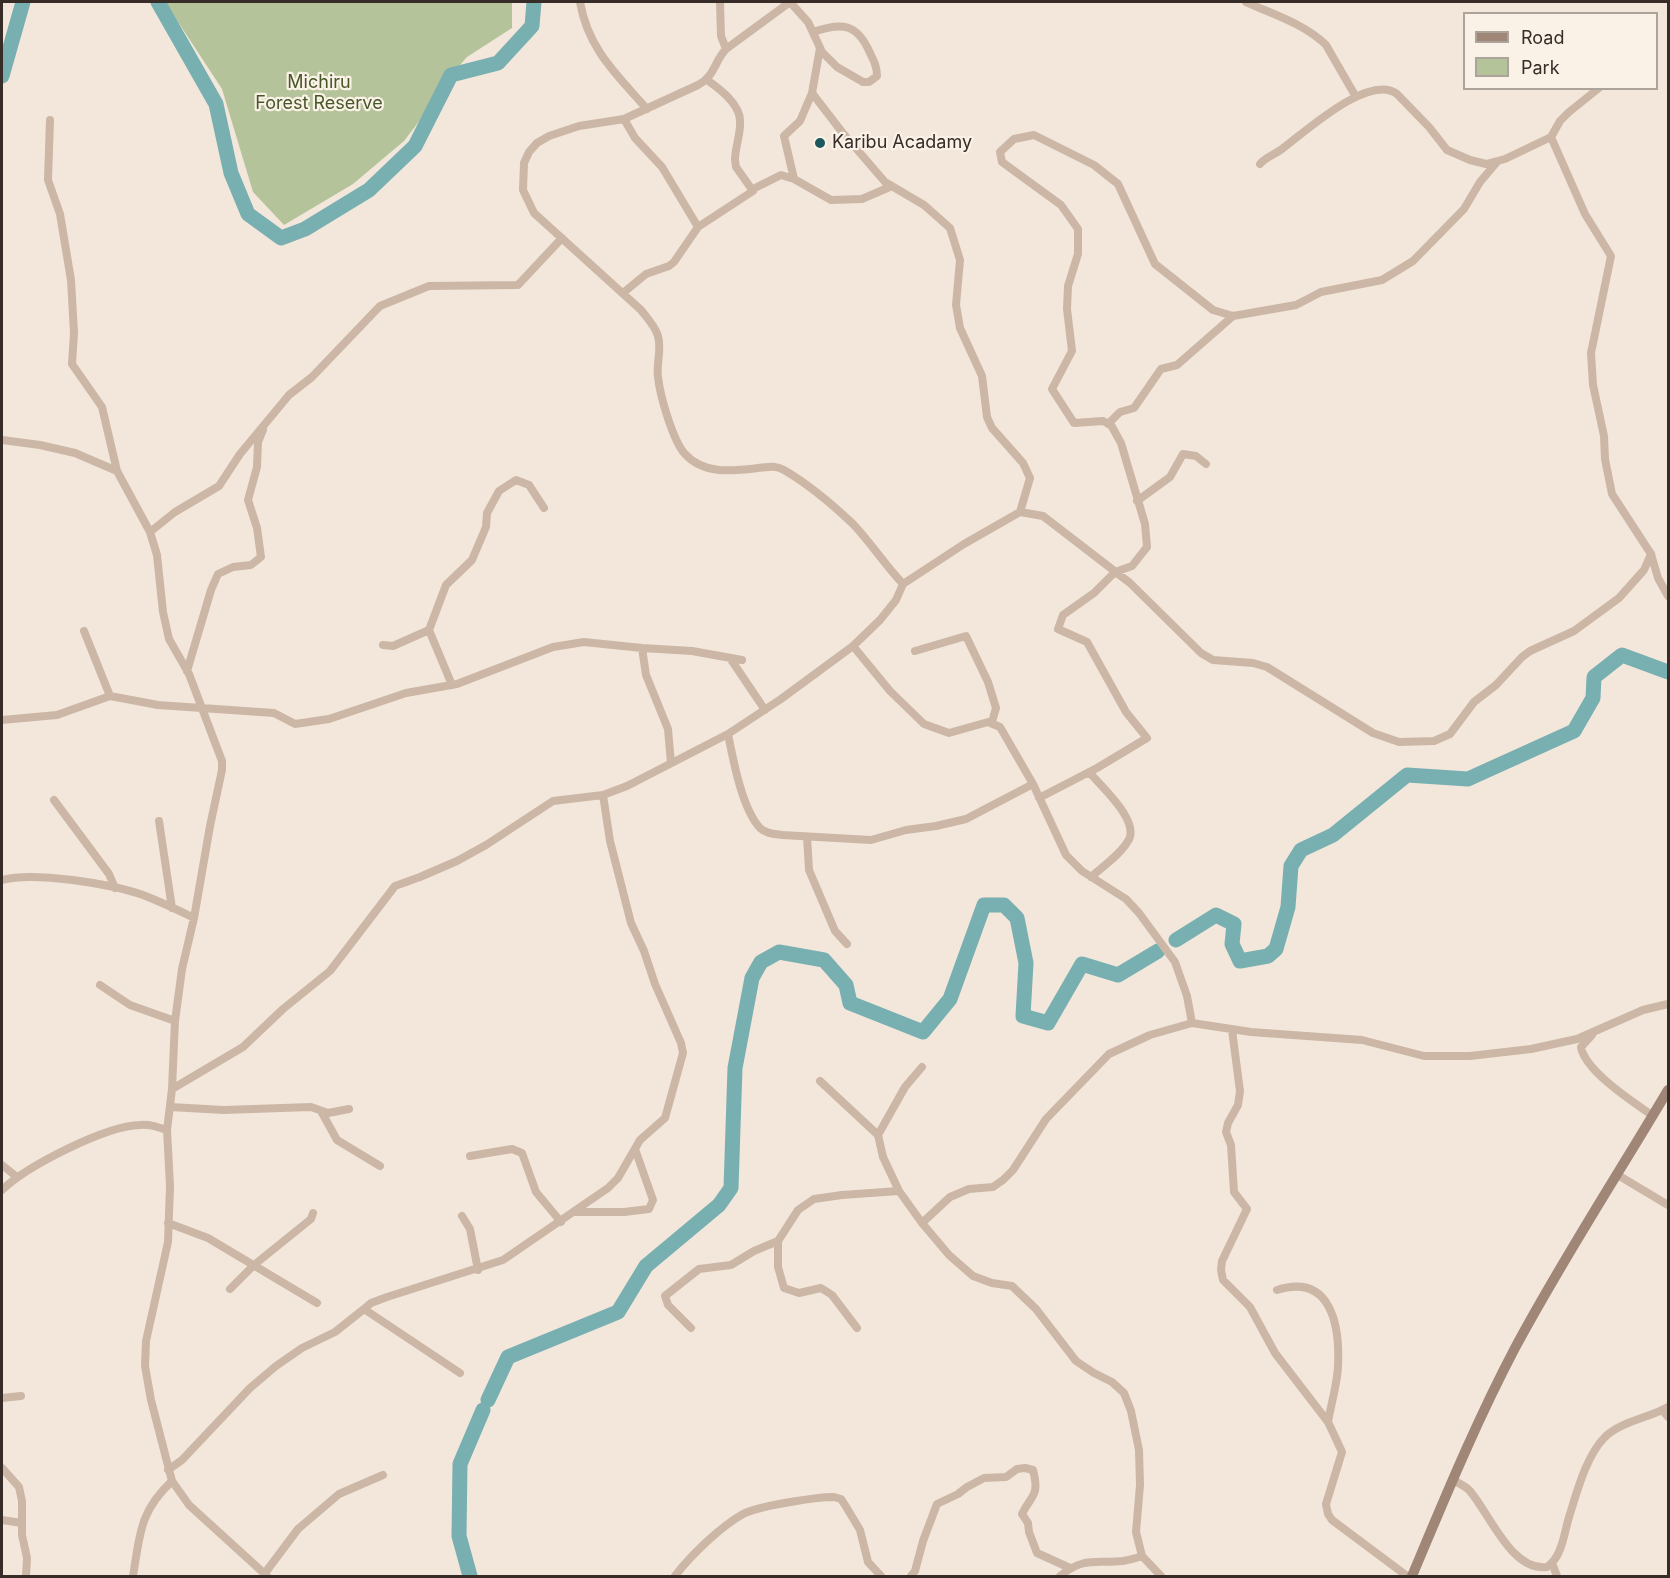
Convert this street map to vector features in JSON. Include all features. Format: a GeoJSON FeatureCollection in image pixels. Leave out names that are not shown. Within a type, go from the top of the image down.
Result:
{"type":"FeatureCollection","features":[{"type":"Feature","properties":{"kind":"main road"},"geometry":{"type":"LineString","coordinates":[[1410,1576],[1476,1427],[1515,1348],[1616,1174],[1668,1090]]}},
{"type":"Feature","properties":{"kind":"street"},"geometry":{"type":"LineString","coordinates":[[580,2],[583,18],[601,57],[647,109]]}},
{"type":"Feature","properties":{"kind":"street"},"geometry":{"type":"LineString","coordinates":[[720,2],[721,36],[726,49]]}},
{"type":"Feature","properties":{"kind":"street"},"geometry":{"type":"LineString","coordinates":[[813,32],[826,27],[840,27],[858,32],[873,60],[877,75],[869,82],[863,82],[837,67],[820,48],[808,22],[790,2],[726,49],[707,80],[624,119],[579,126],[537,143],[529,152],[525,163],[524,190],[534,213],[640,309],[652,325],[658,336],[660,348],[657,376],[676,443],[684,453],[694,463],[712,469],[735,470],[772,466],[783,469],[853,525],[903,584]]}},
{"type":"Feature","properties":{"kind":"street"},"geometry":{"type":"LineString","coordinates":[[1246,2],[1302,28],[1321,40],[1356,97]]}},
{"type":"Feature","properties":{"kind":"street"},"geometry":{"type":"LineString","coordinates":[[794,179],[784,136],[800,121],[812,93],[820,48]]}},
{"type":"Feature","properties":{"kind":"street"},"geometry":{"type":"LineString","coordinates":[[707,80],[723,92],[739,112],[736,166],[753,189]]}},
{"type":"Feature","properties":{"kind":"street"},"geometry":{"type":"LineString","coordinates":[[1260,164],[1318,120],[1356,97],[1384,89],[1391,90],[1429,127],[1447,150],[1486,164],[1497,162],[1551,137],[1560,121],[1596,90]]}},
{"type":"Feature","properties":{"kind":"street"},"geometry":{"type":"LineString","coordinates":[[812,93],[849,141],[885,182],[924,205],[950,228],[960,260],[956,305],[960,328],[982,376],[987,417],[992,428],[1023,463],[1030,478],[1020,512]]}},
{"type":"Feature","properties":{"kind":"street"},"geometry":{"type":"LineString","coordinates":[[624,119],[634,138],[662,167],[698,228]]}},
{"type":"Feature","properties":{"kind":"street"},"geometry":{"type":"LineString","coordinates":[[50,120],[48,180],[60,214],[71,280],[74,333],[72,364],[102,408],[117,471],[150,532],[157,555],[163,612],[169,639],[204,709],[222,761],[194,918],[182,969],[175,1021],[168,1130],[170,1186],[168,1242],[146,1341],[151,1400],[168,1470],[172,1481],[189,1505],[266,1575],[298,1529],[339,1494],[383,1475]]}},
{"type":"Feature","properties":{"kind":"street"},"geometry":{"type":"LineString","coordinates":[[1039,798],[1148,738],[1126,712],[1087,642],[1058,629],[1063,615],[1094,593],[1115,572],[1132,566],[1147,547],[1145,524],[1121,443],[1111,426],[1103,421],[1074,423],[1052,389],[1072,351],[1067,309],[1068,285],[1078,254],[1078,229],[1061,205],[1002,162],[1000,152],[1014,140],[1034,135],[1094,165],[1118,184],[1155,264],[1213,310],[1233,316],[1296,305],[1321,291],[1382,280],[1413,261],[1428,246],[1464,209],[1480,182],[1497,162]]}},
{"type":"Feature","properties":{"kind":"street"},"geometry":{"type":"LineString","coordinates":[[1551,137],[1585,214],[1611,256],[1591,353],[1591,368],[1612,494],[1651,554],[1658,578],[1668,596]]}},
{"type":"Feature","properties":{"kind":"street"},"geometry":{"type":"LineString","coordinates":[[623,293],[646,274],[674,262],[698,228],[752,192],[753,189],[781,175],[794,179],[831,200],[862,199],[892,186]]}},
{"type":"Feature","properties":{"kind":"street"},"geometry":{"type":"LineString","coordinates":[[150,532],[175,512],[219,486],[240,454],[289,395],[312,377],[380,306],[429,286],[518,285],[562,238]]}},
{"type":"Feature","properties":{"kind":"street"},"geometry":{"type":"LineString","coordinates":[[1108,424],[1120,412],[1134,408],[1161,369],[1177,365],[1233,316]]}},
{"type":"Feature","properties":{"kind":"street"},"geometry":{"type":"LineString","coordinates":[[187,671],[218,574],[233,567],[251,565],[261,557],[257,528],[248,500],[257,467],[258,442],[266,422]]}},
{"type":"Feature","properties":{"kind":"street"},"geometry":{"type":"LineString","coordinates":[[2,440],[75,453],[117,471]]}},
{"type":"Feature","properties":{"kind":"street"},"geometry":{"type":"LineString","coordinates":[[1137,501],[1170,477],[1183,454],[1197,456],[1206,464]]}},
{"type":"Feature","properties":{"kind":"street"},"geometry":{"type":"LineString","coordinates":[[453,685],[429,630],[446,585],[472,560],[486,527],[487,513],[499,491],[516,480],[530,485],[544,508]]}},
{"type":"Feature","properties":{"kind":"street"},"geometry":{"type":"LineString","coordinates":[[172,1089],[243,1047],[330,971],[394,886],[420,878],[457,861],[486,845],[553,801],[603,795],[627,786],[728,734],[853,646],[880,620],[896,600],[903,584],[964,544],[1020,512],[1043,516],[1130,583],[1201,653],[1213,660],[1253,663],[1267,667],[1373,733],[1399,742],[1434,741],[1450,734],[1474,702],[1496,685],[1522,657],[1574,631],[1618,598],[1644,570],[1651,554]]}},
{"type":"Feature","properties":{"kind":"street"},"geometry":{"type":"LineString","coordinates":[[383,645],[393,645],[429,630]]}},
{"type":"Feature","properties":{"kind":"street"},"geometry":{"type":"LineString","coordinates":[[84,631],[110,696]]}},
{"type":"Feature","properties":{"kind":"street"},"geometry":{"type":"LineString","coordinates":[[915,651],[966,636],[996,708],[992,722]]}},
{"type":"Feature","properties":{"kind":"street"},"geometry":{"type":"LineString","coordinates":[[2,720],[57,715],[110,696],[158,705],[274,713],[295,724],[329,719],[406,693],[453,685],[553,647],[585,642],[673,649],[742,660]]}},
{"type":"Feature","properties":{"kind":"street"},"geometry":{"type":"LineString","coordinates":[[853,646],[890,691],[924,724],[949,734],[992,722],[1000,727],[1033,784],[1066,855],[1091,877],[1126,899],[1175,962],[1187,996],[1192,1023]]}},
{"type":"Feature","properties":{"kind":"street"},"geometry":{"type":"LineString","coordinates":[[642,648],[646,675],[668,729],[671,763]]}},
{"type":"Feature","properties":{"kind":"street"},"geometry":{"type":"LineString","coordinates":[[730,658],[765,710]]}},
{"type":"Feature","properties":{"kind":"street"},"geometry":{"type":"LineString","coordinates":[[728,734],[747,805],[760,828],[769,833],[871,840],[906,830],[966,819],[1033,784]]}},
{"type":"Feature","properties":{"kind":"street"},"geometry":{"type":"LineString","coordinates":[[1089,772],[1129,819],[1132,832],[1128,842],[1091,877]]}},
{"type":"Feature","properties":{"kind":"street"},"geometry":{"type":"LineString","coordinates":[[168,1470],[182,1460],[250,1388],[276,1366],[302,1348],[335,1332],[371,1303],[503,1260],[561,1222],[618,1178],[640,1140],[665,1118],[682,1053],[681,1043],[631,923],[610,841],[603,795]]}},
{"type":"Feature","properties":{"kind":"street"},"geometry":{"type":"LineString","coordinates":[[54,800],[109,874],[115,888]]}},
{"type":"Feature","properties":{"kind":"street"},"geometry":{"type":"LineString","coordinates":[[159,821],[172,908]]}},
{"type":"Feature","properties":{"kind":"street"},"geometry":{"type":"LineString","coordinates":[[807,837],[809,870],[835,931],[847,944]]}},
{"type":"Feature","properties":{"kind":"street"},"geometry":{"type":"LineString","coordinates":[[2,880],[16,876],[34,876],[115,888],[141,894],[194,918]]}},
{"type":"Feature","properties":{"kind":"street"},"geometry":{"type":"LineString","coordinates":[[100,985],[129,1005],[175,1021]]}},
{"type":"Feature","properties":{"kind":"street"},"geometry":{"type":"LineString","coordinates":[[922,1223],[950,1197],[969,1190],[993,1187],[1003,1180],[1013,1170],[1046,1119],[1109,1054],[1150,1035],[1192,1023],[1232,1030],[1362,1040],[1406,1052],[1442,1057],[1531,1049],[1577,1039],[1643,1010],[1668,1004]]}},
{"type":"Feature","properties":{"kind":"street"},"geometry":{"type":"LineString","coordinates":[[1602,1029],[1584,1042],[1581,1047],[1582,1052],[1599,1074],[1653,1116]]}},
{"type":"Feature","properties":{"kind":"street"},"geometry":{"type":"LineString","coordinates":[[1232,1030],[1240,1091],[1238,1105],[1228,1123],[1226,1132],[1231,1145],[1234,1192],[1246,1209],[1222,1261],[1223,1280],[1250,1307],[1275,1353],[1328,1422],[1342,1452],[1326,1504],[1328,1514],[1339,1526],[1410,1576]]}},
{"type":"Feature","properties":{"kind":"street"},"geometry":{"type":"LineString","coordinates":[[878,1135],[905,1087],[922,1066]]}},
{"type":"Feature","properties":{"kind":"street"},"geometry":{"type":"LineString","coordinates":[[820,1081],[878,1135],[883,1157],[900,1191],[922,1223],[949,1255],[973,1276],[992,1283],[1012,1286],[1036,1309],[1076,1361],[1112,1382],[1124,1393],[1131,1411],[1139,1450],[1140,1485],[1136,1532],[1142,1556],[1161,1576]]}},
{"type":"Feature","properties":{"kind":"street"},"geometry":{"type":"LineString","coordinates":[[170,1107],[224,1110],[311,1107],[328,1113],[349,1109]]}},
{"type":"Feature","properties":{"kind":"street"},"geometry":{"type":"LineString","coordinates":[[321,1111],[337,1140],[380,1166]]}},
{"type":"Feature","properties":{"kind":"street"},"geometry":{"type":"LineString","coordinates":[[2,1190],[17,1177],[114,1128],[140,1125],[168,1130]]}},
{"type":"Feature","properties":{"kind":"street"},"geometry":{"type":"LineString","coordinates":[[470,1156],[512,1149],[522,1153],[536,1192],[561,1222]]}},
{"type":"Feature","properties":{"kind":"street"},"geometry":{"type":"LineString","coordinates":[[574,1212],[624,1212],[649,1209],[652,1200],[635,1149]]}},
{"type":"Feature","properties":{"kind":"street"},"geometry":{"type":"LineString","coordinates":[[2,1165],[17,1177]]}},
{"type":"Feature","properties":{"kind":"street"},"geometry":{"type":"LineString","coordinates":[[1616,1174],[1668,1205]]}},
{"type":"Feature","properties":{"kind":"street"},"geometry":{"type":"LineString","coordinates":[[857,1328],[831,1295],[821,1288],[799,1293],[784,1288],[778,1267],[778,1241],[798,1210],[814,1199],[900,1191]]}},
{"type":"Feature","properties":{"kind":"street"},"geometry":{"type":"LineString","coordinates":[[230,1289],[254,1265],[311,1219],[313,1213]]}},
{"type":"Feature","properties":{"kind":"street"},"geometry":{"type":"LineString","coordinates":[[462,1216],[470,1229],[478,1270]]}},
{"type":"Feature","properties":{"kind":"street"},"geometry":{"type":"LineString","coordinates":[[168,1223],[208,1238],[316,1303]]}},
{"type":"Feature","properties":{"kind":"street"},"geometry":{"type":"LineString","coordinates":[[691,1328],[668,1305],[665,1296],[699,1269],[731,1265],[753,1251],[778,1241]]}},
{"type":"Feature","properties":{"kind":"street"},"geometry":{"type":"LineString","coordinates":[[1277,1290],[1289,1286],[1303,1286],[1317,1291],[1331,1310],[1337,1340],[1338,1368],[1328,1422]]}},
{"type":"Feature","properties":{"kind":"street"},"geometry":{"type":"LineString","coordinates":[[364,1309],[460,1373]]}},
{"type":"Feature","properties":{"kind":"street"},"geometry":{"type":"LineString","coordinates":[[2,1398],[21,1396]]}},
{"type":"Feature","properties":{"kind":"street"},"geometry":{"type":"LineString","coordinates":[[1453,1480],[1470,1492],[1486,1517],[1522,1561],[1539,1568],[1547,1567],[1558,1555],[1570,1514],[1593,1454],[1605,1437],[1616,1428],[1665,1409],[1668,1417]]}},
{"type":"Feature","properties":{"kind":"street"},"geometry":{"type":"LineString","coordinates":[[2,1468],[19,1487],[27,1576]]}},
{"type":"Feature","properties":{"kind":"street"},"geometry":{"type":"LineString","coordinates":[[911,1576],[915,1571],[937,1504],[984,1478],[1006,1477],[1017,1469],[1025,1468],[1033,1470],[1035,1494],[1022,1514],[1028,1523],[1035,1551],[1052,1562],[1070,1568]]}},
{"type":"Feature","properties":{"kind":"street"},"geometry":{"type":"LineString","coordinates":[[133,1576],[140,1532],[147,1511],[156,1496],[172,1481]]}},
{"type":"Feature","properties":{"kind":"street"},"geometry":{"type":"LineString","coordinates":[[675,1576],[686,1563],[742,1514],[766,1507],[834,1497],[845,1505],[860,1530],[868,1562],[881,1576]]}},
{"type":"Feature","properties":{"kind":"street"},"geometry":{"type":"LineString","coordinates":[[2,1520],[22,1523]]}},
{"type":"Feature","properties":{"kind":"street"},"geometry":{"type":"LineString","coordinates":[[1060,1576],[1070,1568],[1086,1562],[1122,1561],[1142,1556]]}},
{"type":"Feature","properties":{"kind":"street"},"geometry":{"type":"LineString","coordinates":[[1552,1563],[1557,1576]]}},
{"type":"Feature","properties":{"kind":"green space","name":"Michiru Forest Reserve"},"geometry":{"type":"Polygon","coordinates":[[[165,2],[512,2],[512,28],[467,57],[451,75],[404,141],[353,184],[284,225],[253,192],[222,89],[165,2]]]}},
{"type":"Feature","properties":{"kind":"waterway"},"geometry":{"type":"LineString","coordinates":[[2,76],[23,2]]}},
{"type":"Feature","properties":{"kind":"waterway"},"geometry":{"type":"LineString","coordinates":[[158,2],[216,104],[231,173],[248,214],[281,238],[305,229],[369,190],[415,146],[451,75],[498,63],[532,26],[534,2]]}},
{"type":"Feature","properties":{"kind":"waterway"},"geometry":{"type":"LineString","coordinates":[[1176,940],[1216,915],[1234,924],[1232,944],[1240,961],[1268,956],[1276,949],[1288,907],[1291,866],[1301,850],[1333,835],[1407,775],[1468,779],[1574,731],[1593,698],[1594,677],[1622,655],[1668,672]]}},
{"type":"Feature","properties":{"kind":"waterway"},"geometry":{"type":"LineString","coordinates":[[488,1400],[508,1357],[618,1312],[646,1266],[719,1205],[731,1188],[735,1068],[752,978],[761,962],[779,952],[824,960],[846,985],[850,1003],[923,1032],[950,999],[984,905],[1004,905],[1017,918],[1026,963],[1023,1016],[1048,1023],[1082,964],[1118,975],[1158,951]]}},
{"type":"Feature","properties":{"kind":"waterway"},"geometry":{"type":"LineString","coordinates":[[470,1576],[459,1536],[460,1464],[483,1410]]}},
{"type":"Feature","properties":{"kind":"place","name":"Karibu Acadamy"},"geometry":{"type":"Point","coordinates":[820,143]}}]}
